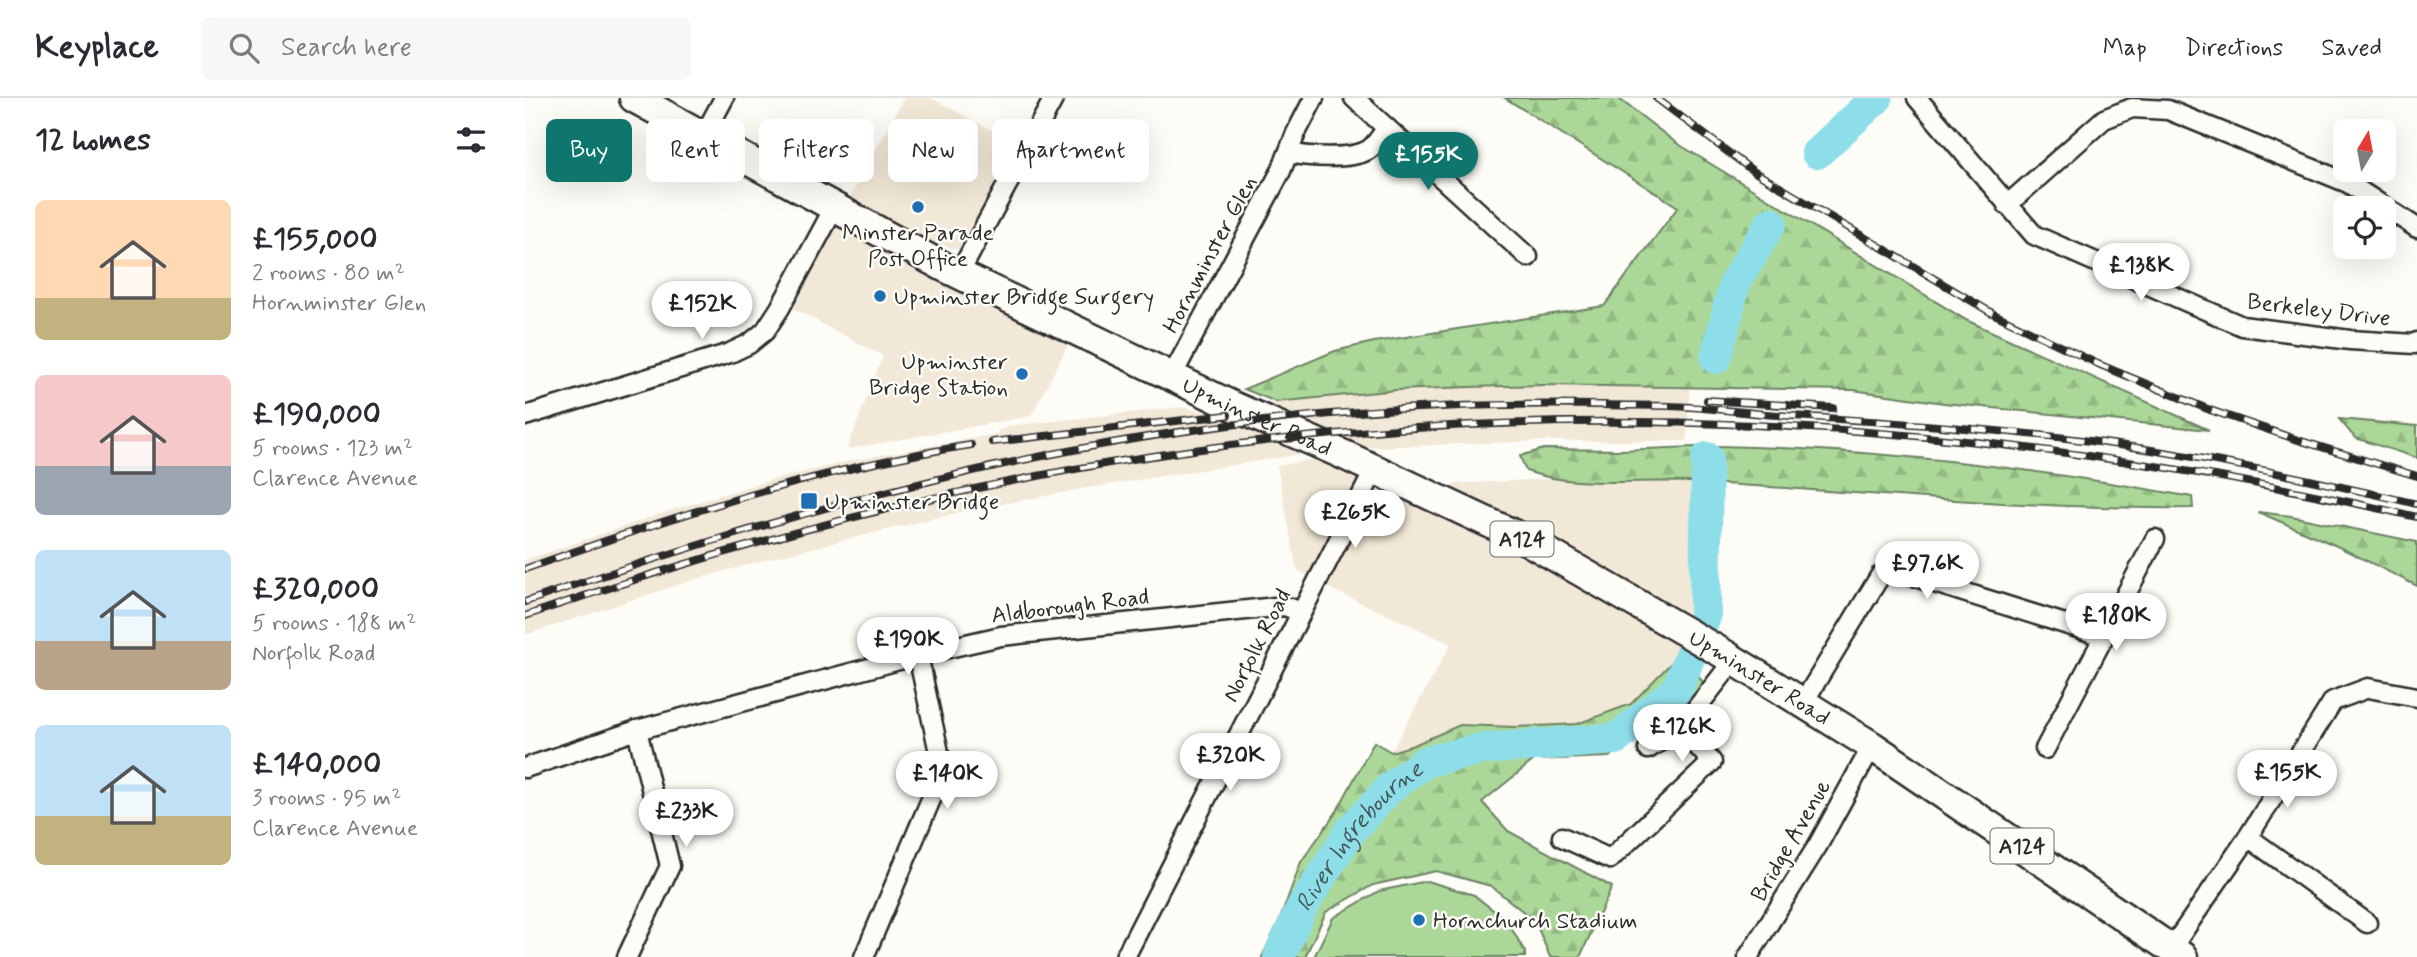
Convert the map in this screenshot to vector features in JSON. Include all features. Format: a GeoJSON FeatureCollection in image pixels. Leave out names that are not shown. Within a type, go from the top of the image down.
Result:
{"type":"FeatureCollection","features":[{"type":"Feature","properties":{"kind":"main road","name":"Upminster Road"},"geometry":{"type":"LineString","coordinates":[[634,98],[671,119]]}},
{"type":"Feature","properties":{"kind":"main road","name":"Upminster Road"},"geometry":{"type":"LineString","coordinates":[[745,160],[959,274],[1528,541],[1709,645],[1872,746]]}},
{"type":"Feature","properties":{"kind":"main road","name":"A124"},"geometry":{"type":"LineString","coordinates":[[1872,746],[2177,953]]}},
{"type":"Feature","properties":{"kind":"street"},"geometry":{"type":"LineString","coordinates":[[713,119],[724,98]]}},
{"type":"Feature","properties":{"kind":"street"},"geometry":{"type":"LineString","coordinates":[[959,274],[1054,98]]}},
{"type":"Feature","properties":{"kind":"street","name":"Hornminster Glen"},"geometry":{"type":"LineString","coordinates":[[1172,376],[1289,153],[1314,98]]}},
{"type":"Feature","properties":{"kind":"street"},"geometry":{"type":"LineString","coordinates":[[1354,98],[1528,257]]}},
{"type":"Feature","properties":{"kind":"street","name":"Berkeley Drive"},"geometry":{"type":"LineString","coordinates":[[1921,102],[2034,235],[2242,326],[2350,340],[2417,342]]}},
{"type":"Feature","properties":{"kind":"street"},"geometry":{"type":"LineString","coordinates":[[2007,205],[2104,119],[2132,108],[2150,107],[2168,110],[2348,183],[2417,228]]}},
{"type":"Feature","properties":{"kind":"street"},"geometry":{"type":"LineString","coordinates":[[1289,153],[1309,158],[1359,153],[1374,145],[1387,128]]}},
{"type":"Feature","properties":{"kind":"street"},"geometry":{"type":"LineString","coordinates":[[525,416],[730,353],[749,344],[765,331],[780,308],[834,208]]}},
{"type":"Feature","properties":{"kind":"street","name":"Norfolk Road"},"geometry":{"type":"LineString","coordinates":[[1125,957],[1375,469]]}},
{"type":"Feature","properties":{"kind":"street"},"geometry":{"type":"LineString","coordinates":[[2045,749],[2155,539]]}},
{"type":"Feature","properties":{"kind":"street"},"geometry":{"type":"LineString","coordinates":[[1803,703],[1880,576],[1890,569],[2103,636]]}},
{"type":"Feature","properties":{"kind":"street","name":"Aldborough Road"},"geometry":{"type":"LineString","coordinates":[[525,768],[637,730],[918,654],[1015,635],[1285,606],[1301,612]]}},
{"type":"Feature","properties":{"kind":"street"},"geometry":{"type":"LineString","coordinates":[[864,957],[943,771],[918,654]]}},
{"type":"Feature","properties":{"kind":"street"},"geometry":{"type":"LineString","coordinates":[[1648,749],[1681,728],[1734,660]]}},
{"type":"Feature","properties":{"kind":"street"},"geometry":{"type":"LineString","coordinates":[[2177,953],[2333,701],[2368,688],[2417,696]]}},
{"type":"Feature","properties":{"kind":"street"},"geometry":{"type":"LineString","coordinates":[[1562,837],[1610,859],[1712,762],[1681,728]]}},
{"type":"Feature","properties":{"kind":"street"},"geometry":{"type":"LineString","coordinates":[[627,957],[670,866],[637,730]]}},
{"type":"Feature","properties":{"kind":"street","name":"Bridge Avenue"},"geometry":{"type":"LineString","coordinates":[[1748,957],[1818,845],[1872,746]]}},
{"type":"Feature","properties":{"kind":"street"},"geometry":{"type":"LineString","coordinates":[[2248,837],[2367,923]]}},
{"type":"Feature","properties":{"kind":"shaded area"},"geometry":{"type":"Polygon","coordinates":[[[904,98],[931,98],[971,119],[893,119],[904,98]]]}},
{"type":"Feature","properties":{"kind":"shaded area"},"geometry":{"type":"Polygon","coordinates":[[[978,123],[992,130],[992,182],[1009,182],[970,254],[849,214],[1075,332],[1031,416],[847,449],[883,356],[794,309],[858,182],[874,182],[874,153],[888,127],[888,182],[978,182],[978,123]]]}},
{"type":"Feature","properties":{"kind":"shaded area"},"geometry":{"type":"Polygon","coordinates":[[[1544,385],[1689,389],[1687,441],[1545,441],[1374,447],[1295,455],[1081,489],[960,512],[783,555],[696,579],[525,635],[525,560],[763,482],[854,460],[997,434],[998,430],[1007,429],[1007,426],[1182,407],[1198,411],[1397,390],[1544,385]]]}},
{"type":"Feature","properties":{"kind":"shaded area"},"geometry":{"type":"Polygon","coordinates":[[[1342,454],[1445,502],[1454,484],[1549,479],[1704,483],[1703,608],[1673,661],[1631,704],[1577,724],[1516,727],[1460,725],[1391,752],[1451,644],[1331,589],[1297,570],[1277,466],[1342,454]]]}},
{"type":"Feature","properties":{"kind":"green space"},"geometry":{"type":"Polygon","coordinates":[[[1505,98],[1618,98],[1675,142],[1966,320],[2209,430],[1944,403],[1853,390],[1544,385],[1397,390],[1276,402],[1244,389],[1335,351],[1374,342],[1604,306],[1678,207],[1505,98]]]}},
{"type":"Feature","properties":{"kind":"green space"},"geometry":{"type":"Polygon","coordinates":[[[2339,419],[2417,426],[2417,458],[2355,438],[2339,419]]]}},
{"type":"Feature","properties":{"kind":"green space"},"geometry":{"type":"Polygon","coordinates":[[[1719,446],[1838,451],[2016,469],[2192,497],[2193,508],[2004,503],[1689,482],[1586,482],[1545,477],[1526,471],[1520,456],[1544,449],[1621,450],[1719,446]]]}},
{"type":"Feature","properties":{"kind":"green space"},"geometry":{"type":"Polygon","coordinates":[[[2258,512],[2291,516],[2417,542],[2417,586],[2339,547],[2258,512]]]}},
{"type":"Feature","properties":{"kind":"green space"},"geometry":{"type":"Polygon","coordinates":[[[1673,661],[1694,669],[1706,687],[1609,757],[1534,760],[1482,802],[1508,831],[1612,887],[1580,957],[1550,957],[1535,921],[1491,886],[1436,871],[1373,885],[1326,912],[1305,957],[1262,957],[1280,919],[1301,862],[1337,811],[1374,742],[1391,752],[1460,725],[1516,727],[1577,724],[1631,704],[1673,661]]]}},
{"type":"Feature","properties":{"kind":"green space","name":"Hornchurch Stadium"},"geometry":{"type":"Polygon","coordinates":[[[1427,881],[1474,895],[1508,922],[1525,952],[1525,957],[1314,957],[1333,918],[1379,891],[1427,881]]]}},
{"type":"Feature","properties":{"kind":"waterway","name":"River Ingrebourne"},"geometry":{"type":"LineString","coordinates":[[1817,153],[1877,98]]}},
{"type":"Feature","properties":{"kind":"waterway","name":"River Ingrebourne"},"geometry":{"type":"LineString","coordinates":[[1716,358],[1735,282],[1771,223]]}},
{"type":"Feature","properties":{"kind":"waterway","name":"River Ingrebourne"},"geometry":{"type":"LineString","coordinates":[[1279,957],[1302,907],[1351,830],[1391,787],[1425,762],[1481,749],[1616,739],[1677,689],[1705,617],[1707,458]]}},
{"type":"Feature","properties":{"kind":"railway"},"geometry":{"type":"LineString","coordinates":[[1656,98],[1753,171],[1992,313],[2098,364],[2210,410],[2417,476]]}},
{"type":"Feature","properties":{"kind":"railway"},"geometry":{"type":"LineString","coordinates":[[1707,400],[1833,408]]}},
{"type":"Feature","properties":{"kind":"railway"},"geometry":{"type":"LineString","coordinates":[[525,602],[766,525],[930,481],[1013,462],[1179,432],[1284,418],[1390,409],[1550,404],[1679,406],[2030,434],[2198,458],[2417,504]]}},
{"type":"Feature","properties":{"kind":"railway"},"geometry":{"type":"LineString","coordinates":[[992,442],[1228,415]]}},
{"type":"Feature","properties":{"kind":"railway"},"geometry":{"type":"LineString","coordinates":[[525,616],[660,572],[797,532],[1005,483],[1075,469],[1242,444],[1410,428],[1579,422],[1748,425],[1917,436],[2085,456],[2252,483],[2417,517]]}},
{"type":"Feature","properties":{"kind":"railway"},"geometry":{"type":"LineString","coordinates":[[525,569],[745,496],[858,467],[971,445]]}},
{"type":"Feature","properties":{"kind":"place","name":"Minster Parade Post Office"},"geometry":{"type":"Point","coordinates":[918,207]}},
{"type":"Feature","properties":{"kind":"place","name":"Upminster Bridge Surgery"},"geometry":{"type":"Point","coordinates":[880,296]}},
{"type":"Feature","properties":{"kind":"place","name":"Upminster Bridge Station"},"geometry":{"type":"Point","coordinates":[1022,374]}},
{"type":"Feature","properties":{"kind":"place","name":"Upminster Bridge"},"geometry":{"type":"Point","coordinates":[809,501]}},
{"type":"Feature","properties":{"kind":"place","name":"Hornchurch Stadium"},"geometry":{"type":"Point","coordinates":[1419,920]}}]}
